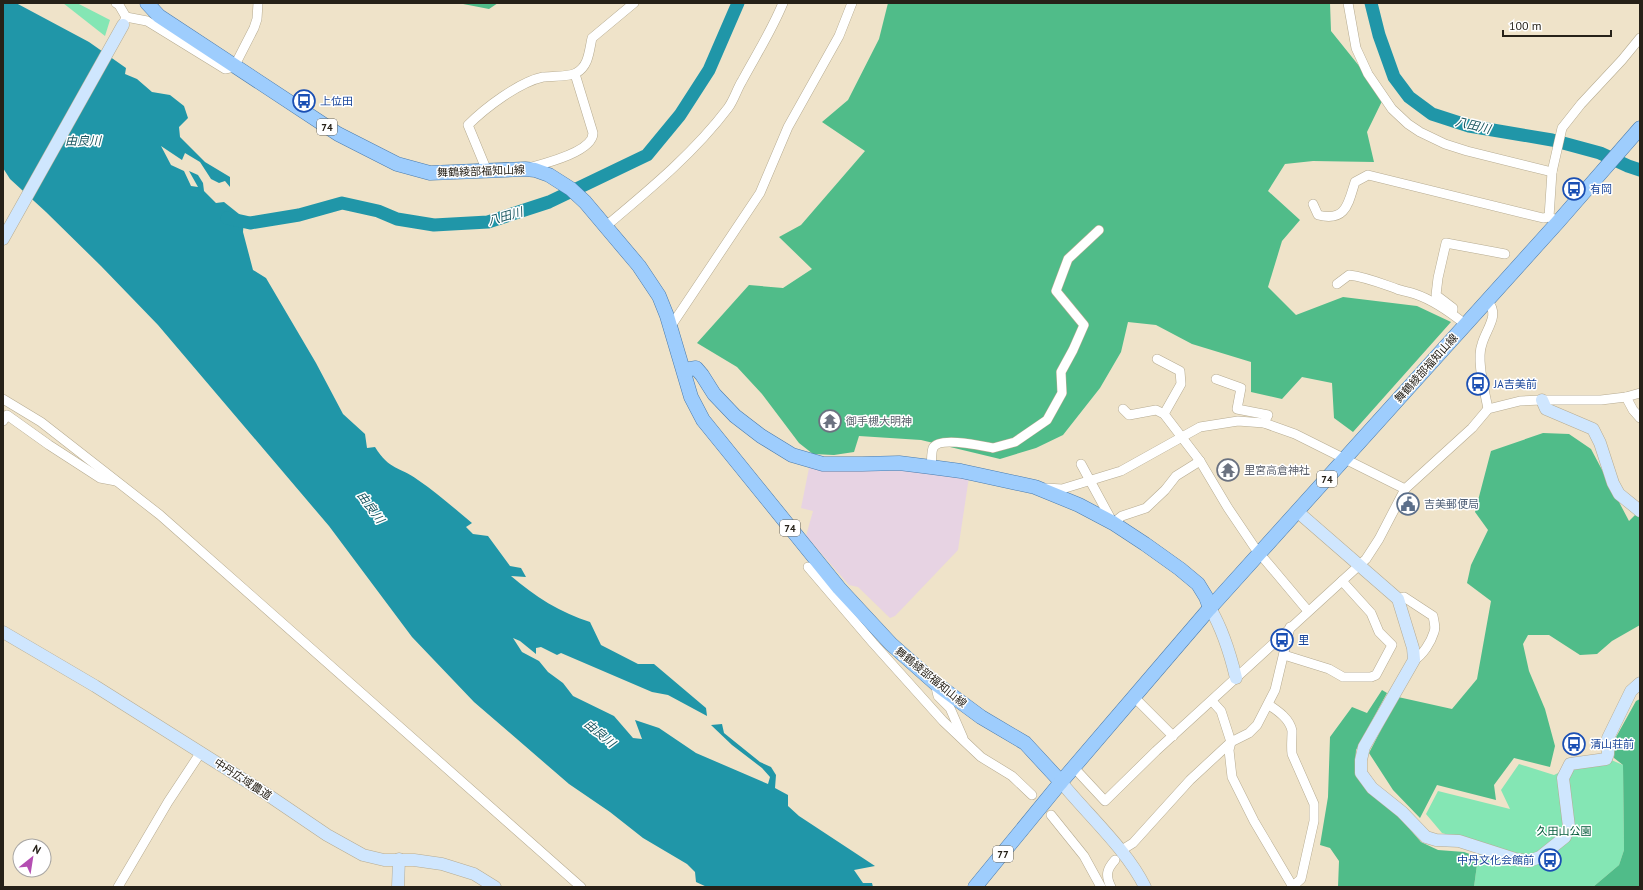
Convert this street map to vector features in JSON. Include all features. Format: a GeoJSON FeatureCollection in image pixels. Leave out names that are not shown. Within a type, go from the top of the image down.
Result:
{"type":"FeatureCollection","features":[{"type":"Feature","properties":{"kind":"main road","name":"舞鶴綾部福知山線"},"geometry":{"type":"LineString","coordinates":[[147,3],[159,16],[338,134],[397,164],[430,173],[530,169],[559,180],[571,189],[606,226],[640,266],[659,296],[671,326],[691,397],[703,420],[839,588],[891,644],[936,683],[981,717],[1025,743],[1061,782],[1133,696],[1210,608],[1487,301],[1554,220],[1596,179],[1640,128]]}},
{"type":"Feature","properties":{"kind":"main road"},"geometry":{"type":"LineString","coordinates":[[684,370],[696,368],[714,394],[735,416],[761,436],[792,455],[823,464],[898,463],[961,471],[1035,487],[1079,505],[1113,523],[1180,569],[1198,584],[1206,597],[1210,608]]}},
{"type":"Feature","properties":{"kind":"main road","name":"77"},"geometry":{"type":"LineString","coordinates":[[975,887],[1061,782]]}},
{"type":"Feature","properties":{"kind":"street"},"geometry":{"type":"LineString","coordinates":[[3,239],[124,21],[119,5],[116,3]]}},
{"type":"Feature","properties":{"kind":"street"},"geometry":{"type":"LineString","coordinates":[[124,21],[147,21],[225,69],[234,66],[254,28],[258,3]]}},
{"type":"Feature","properties":{"kind":"street"},"geometry":{"type":"LineString","coordinates":[[487,171],[468,125],[484,109],[532,81],[542,77],[575,74],[584,67],[588,60],[592,38],[634,3]]}},
{"type":"Feature","properties":{"kind":"street"},"geometry":{"type":"LineString","coordinates":[[606,226],[655,186],[718,121],[730,106],[783,3]]}},
{"type":"Feature","properties":{"kind":"street"},"geometry":{"type":"LineString","coordinates":[[671,326],[760,193],[788,127],[839,36],[852,3]]}},
{"type":"Feature","properties":{"kind":"street"},"geometry":{"type":"LineString","coordinates":[[1348,3],[1356,48],[1368,74],[1392,109],[1408,124],[1420,132],[1445,144],[1480,154],[1552,168]]}},
{"type":"Feature","properties":{"kind":"street"},"geometry":{"type":"LineString","coordinates":[[1313,204],[1318,215],[1326,217],[1337,216],[1343,212],[1355,182],[1368,175],[1554,220],[1552,168],[1562,128],[1581,104],[1622,60],[1640,38]]}},
{"type":"Feature","properties":{"kind":"street"},"geometry":{"type":"LineString","coordinates":[[530,169],[560,159],[590,142],[593,137],[575,74]]}},
{"type":"Feature","properties":{"kind":"street"},"geometry":{"type":"LineString","coordinates":[[931,467],[933,448],[937,443],[947,441],[993,448],[1015,442],[1047,420],[1062,393],[1060,372],[1073,350],[1084,325],[1056,291],[1068,259],[1099,230]]}},
{"type":"Feature","properties":{"kind":"street"},"geometry":{"type":"LineString","coordinates":[[1452,314],[1453,308],[1436,295],[1438,278],[1446,243],[1505,254]]}},
{"type":"Feature","properties":{"kind":"street"},"geometry":{"type":"LineString","coordinates":[[1337,284],[1349,275],[1366,278],[1415,294],[1434,303],[1465,324]]}},
{"type":"Feature","properties":{"kind":"street"},"geometry":{"type":"LineString","coordinates":[[1487,301],[1493,310],[1494,317],[1481,345],[1481,368],[1488,409]]}},
{"type":"Feature","properties":{"kind":"street"},"geometry":{"type":"LineString","coordinates":[[1157,359],[1180,371],[1181,384],[1164,414]]}},
{"type":"Feature","properties":{"kind":"street"},"geometry":{"type":"LineString","coordinates":[[1216,379],[1241,388],[1237,409],[1268,415],[1264,423]]}},
{"type":"Feature","properties":{"kind":"street"},"geometry":{"type":"LineString","coordinates":[[1078,772],[1105,801],[1290,627],[1366,559],[1379,539],[1405,489],[1472,428],[1488,409],[1520,401],[1600,400],[1626,397],[1640,393]]}},
{"type":"Feature","properties":{"kind":"street"},"geometry":{"type":"LineString","coordinates":[[1626,397],[1633,410],[1640,418]]}},
{"type":"Feature","properties":{"kind":"street"},"geometry":{"type":"LineString","coordinates":[[3,399],[41,422],[160,515],[581,887]]}},
{"type":"Feature","properties":{"kind":"street"},"geometry":{"type":"LineString","coordinates":[[1542,400],[1546,409],[1592,429],[1600,443],[1613,483],[1619,494],[1640,511]]}},
{"type":"Feature","properties":{"kind":"street"},"geometry":{"type":"LineString","coordinates":[[1123,409],[1129,415],[1156,410],[1164,414],[1200,461],[1228,508],[1260,554],[1308,611]]}},
{"type":"Feature","properties":{"kind":"street"},"geometry":{"type":"LineString","coordinates":[[3,421],[7,415],[49,445],[100,478],[118,481]]}},
{"type":"Feature","properties":{"kind":"street"},"geometry":{"type":"LineString","coordinates":[[1035,487],[1062,489],[1120,471],[1200,427],[1238,422],[1264,423],[1295,434],[1405,489]]}},
{"type":"Feature","properties":{"kind":"street"},"geometry":{"type":"LineString","coordinates":[[1081,464],[1113,523],[1122,516],[1146,508],[1165,490],[1176,476],[1200,461]]}},
{"type":"Feature","properties":{"kind":"street"},"geometry":{"type":"LineString","coordinates":[[1298,512],[1398,599],[1413,648],[1414,660]]}},
{"type":"Feature","properties":{"kind":"street"},"geometry":{"type":"LineString","coordinates":[[808,567],[873,643],[938,715],[981,758],[1012,776],[1032,795]]}},
{"type":"Feature","properties":{"kind":"street"},"geometry":{"type":"LineString","coordinates":[[1284,655],[1329,668],[1343,676],[1371,677],[1376,675],[1392,645],[1379,632],[1371,613],[1342,581]]}},
{"type":"Feature","properties":{"kind":"street"},"geometry":{"type":"LineString","coordinates":[[1398,599],[1404,597],[1433,616],[1435,626],[1434,632],[1421,656],[1414,660],[1364,747],[1361,760],[1362,773],[1372,788],[1402,812],[1426,837],[1436,840],[1459,841],[1515,859],[1528,861],[1540,857],[1565,837],[1569,827],[1563,778],[1570,764],[1606,759],[1608,754],[1608,738],[1631,691],[1640,683]]}},
{"type":"Feature","properties":{"kind":"street"},"geometry":{"type":"LineString","coordinates":[[1210,608],[1220,625],[1230,652],[1236,678]]}},
{"type":"Feature","properties":{"kind":"street"},"geometry":{"type":"LineString","coordinates":[[1125,848],[1133,842],[1190,780],[1230,742],[1249,733],[1256,726],[1269,705],[1275,690],[1290,627]]}},
{"type":"Feature","properties":{"kind":"street","name":"中丹広域農道"},"geometry":{"type":"LineString","coordinates":[[3,632],[95,686],[201,752],[327,835],[363,856],[384,860],[399,859],[442,864],[474,874],[495,887]]}},
{"type":"Feature","properties":{"kind":"street"},"geometry":{"type":"LineString","coordinates":[[936,683],[938,696],[950,708],[965,742]]}},
{"type":"Feature","properties":{"kind":"street"},"geometry":{"type":"LineString","coordinates":[[1133,696],[1173,736]]}},
{"type":"Feature","properties":{"kind":"street"},"geometry":{"type":"LineString","coordinates":[[1212,701],[1220,711],[1230,742],[1229,750],[1232,777],[1254,821],[1293,887],[1301,879],[1314,821],[1314,804],[1292,754],[1292,731],[1289,722],[1278,711],[1269,705]]}},
{"type":"Feature","properties":{"kind":"street"},"geometry":{"type":"LineString","coordinates":[[118,887],[168,802],[201,752]]}},
{"type":"Feature","properties":{"kind":"street"},"geometry":{"type":"LineString","coordinates":[[1061,782],[1125,856],[1141,878],[1145,887]]}},
{"type":"Feature","properties":{"kind":"street"},"geometry":{"type":"LineString","coordinates":[[1051,815],[1084,856],[1101,887]]}},
{"type":"Feature","properties":{"kind":"street"},"geometry":{"type":"LineString","coordinates":[[398,887],[399,859]]}},
{"type":"Feature","properties":{"kind":"street"},"geometry":{"type":"LineString","coordinates":[[1110,887],[1106,878],[1107,869],[1115,860]]}},
{"type":"Feature","properties":{"kind":"shaded area"},"geometry":{"type":"Polygon","coordinates":[[[810,463],[895,465],[969,477],[958,550],[895,616],[890,618],[858,587],[849,585],[806,536],[813,511],[801,508],[810,463]]]}},
{"type":"Feature","properties":{"kind":"green space"},"geometry":{"type":"Polygon","coordinates":[[[63,3],[77,3],[110,20],[105,36],[63,3]]]}},
{"type":"Feature","properties":{"kind":"green space"},"geometry":{"type":"Polygon","coordinates":[[[458,3],[498,3],[489,9],[458,3]]]}},
{"type":"Feature","properties":{"kind":"green space"},"geometry":{"type":"Polygon","coordinates":[[[888,3],[1330,3],[1331,31],[1384,97],[1367,132],[1374,162],[1313,161],[1285,164],[1268,191],[1300,220],[1282,241],[1268,287],[1296,315],[1343,297],[1417,306],[1451,322],[1353,432],[1334,418],[1332,383],[1302,377],[1282,399],[1251,392],[1251,362],[1192,344],[1156,325],[1128,322],[1121,352],[1100,388],[1063,435],[1036,448],[1000,459],[921,440],[859,436],[854,452],[834,455],[813,454],[799,443],[762,394],[737,367],[697,343],[749,285],[783,288],[812,269],[779,237],[801,225],[865,151],[822,122],[848,100],[879,39],[888,3]]]}},
{"type":"Feature","properties":{"kind":"green space"},"geometry":{"type":"Polygon","coordinates":[[[1543,433],[1569,434],[1591,449],[1629,521],[1640,510],[1640,625],[1612,641],[1597,654],[1580,655],[1549,635],[1528,635],[1523,644],[1529,671],[1545,709],[1555,746],[1550,767],[1514,758],[1494,785],[1496,800],[1437,785],[1420,818],[1393,790],[1369,753],[1398,697],[1452,709],[1477,679],[1491,601],[1467,583],[1471,565],[1488,530],[1475,512],[1491,451],[1543,433]]]}},
{"type":"Feature","properties":{"kind":"green space"},"geometry":{"type":"Polygon","coordinates":[[[1382,690],[1387,693],[1356,750],[1355,766],[1421,842],[1438,850],[1464,852],[1478,857],[1474,887],[1338,887],[1339,861],[1330,848],[1320,845],[1328,797],[1330,737],[1352,707],[1367,713],[1382,690]]]}},
{"type":"Feature","properties":{"kind":"green space"},"geometry":{"type":"Polygon","coordinates":[[[1640,699],[1640,887],[1593,887],[1619,865],[1624,850],[1623,765],[1614,758],[1615,739],[1636,701],[1640,699]]]}},
{"type":"Feature","properties":{"kind":"green space","name":"久田山公園"},"geometry":{"type":"Polygon","coordinates":[[[1609,759],[1623,765],[1624,850],[1619,865],[1593,887],[1474,887],[1478,857],[1484,845],[1442,833],[1426,814],[1438,791],[1510,809],[1501,790],[1519,764],[1554,775],[1577,764],[1609,759]]]}},
{"type":"Feature","properties":{"kind":"water","name":"由良川"},"geometry":{"type":"Polygon","coordinates":[[[3,3],[16,3],[89,42],[126,68],[125,74],[137,79],[152,92],[170,95],[184,106],[188,118],[179,127],[180,137],[205,162],[230,177],[230,187],[225,181],[219,183],[211,179],[200,162],[185,153],[182,160],[161,146],[171,165],[184,171],[191,186],[198,187],[189,171],[198,175],[203,183],[204,191],[216,203],[224,202],[244,218],[243,232],[253,270],[266,278],[316,363],[343,414],[365,434],[367,448],[375,447],[380,455],[390,464],[425,485],[445,501],[472,523],[466,527],[473,534],[488,536],[510,566],[521,568],[526,577],[511,576],[538,597],[558,609],[590,622],[601,645],[638,664],[654,664],[706,708],[707,716],[668,695],[652,692],[561,653],[557,655],[541,647],[536,648],[536,654],[520,641],[513,638],[522,652],[539,661],[548,672],[563,683],[573,696],[614,716],[633,738],[642,739],[635,720],[659,728],[696,753],[768,784],[770,777],[762,768],[732,745],[711,725],[722,724],[724,733],[760,762],[771,767],[776,775],[775,788],[788,795],[788,806],[799,816],[875,866],[854,870],[863,883],[872,883],[873,887],[707,887],[696,882],[695,872],[687,864],[643,838],[610,812],[569,784],[474,702],[412,637],[329,526],[158,325],[101,266],[10,179],[3,168],[3,3]]]}},
{"type":"Feature","properties":{"kind":"waterway","name":"八田川"},"geometry":{"type":"LineString","coordinates":[[227,218],[250,223],[299,215],[342,203],[378,211],[397,219],[434,225],[488,222],[549,202],[647,155],[680,115],[709,70],[738,3]]}},
{"type":"Feature","properties":{"kind":"waterway","name":"八田川"},"geometry":{"type":"LineString","coordinates":[[1371,3],[1379,35],[1394,77],[1409,97],[1432,114],[1469,126],[1552,140],[1600,153],[1640,170]]}},
{"type":"Feature","properties":{"kind":"place","name":"上位田"},"geometry":{"type":"Point","coordinates":[304,101]}},
{"type":"Feature","properties":{"kind":"place","name":"有岡"},"geometry":{"type":"Point","coordinates":[1574,189]}},
{"type":"Feature","properties":{"kind":"place","name":"JA吉美前"},"geometry":{"type":"Point","coordinates":[1478,384]}},
{"type":"Feature","properties":{"kind":"place","name":"御手槻大明神"},"geometry":{"type":"Point","coordinates":[830,421]}},
{"type":"Feature","properties":{"kind":"place","name":"里宮高倉神社"},"geometry":{"type":"Point","coordinates":[1228,470]}},
{"type":"Feature","properties":{"kind":"place","name":"吉美郵便局"},"geometry":{"type":"Point","coordinates":[1408,504]}},
{"type":"Feature","properties":{"kind":"place","name":"里"},"geometry":{"type":"Point","coordinates":[1282,640]}},
{"type":"Feature","properties":{"kind":"place","name":"清山荘前"},"geometry":{"type":"Point","coordinates":[1574,744]}},
{"type":"Feature","properties":{"kind":"place","name":"中丹文化会館前"},"geometry":{"type":"Point","coordinates":[1550,860]}}]}
